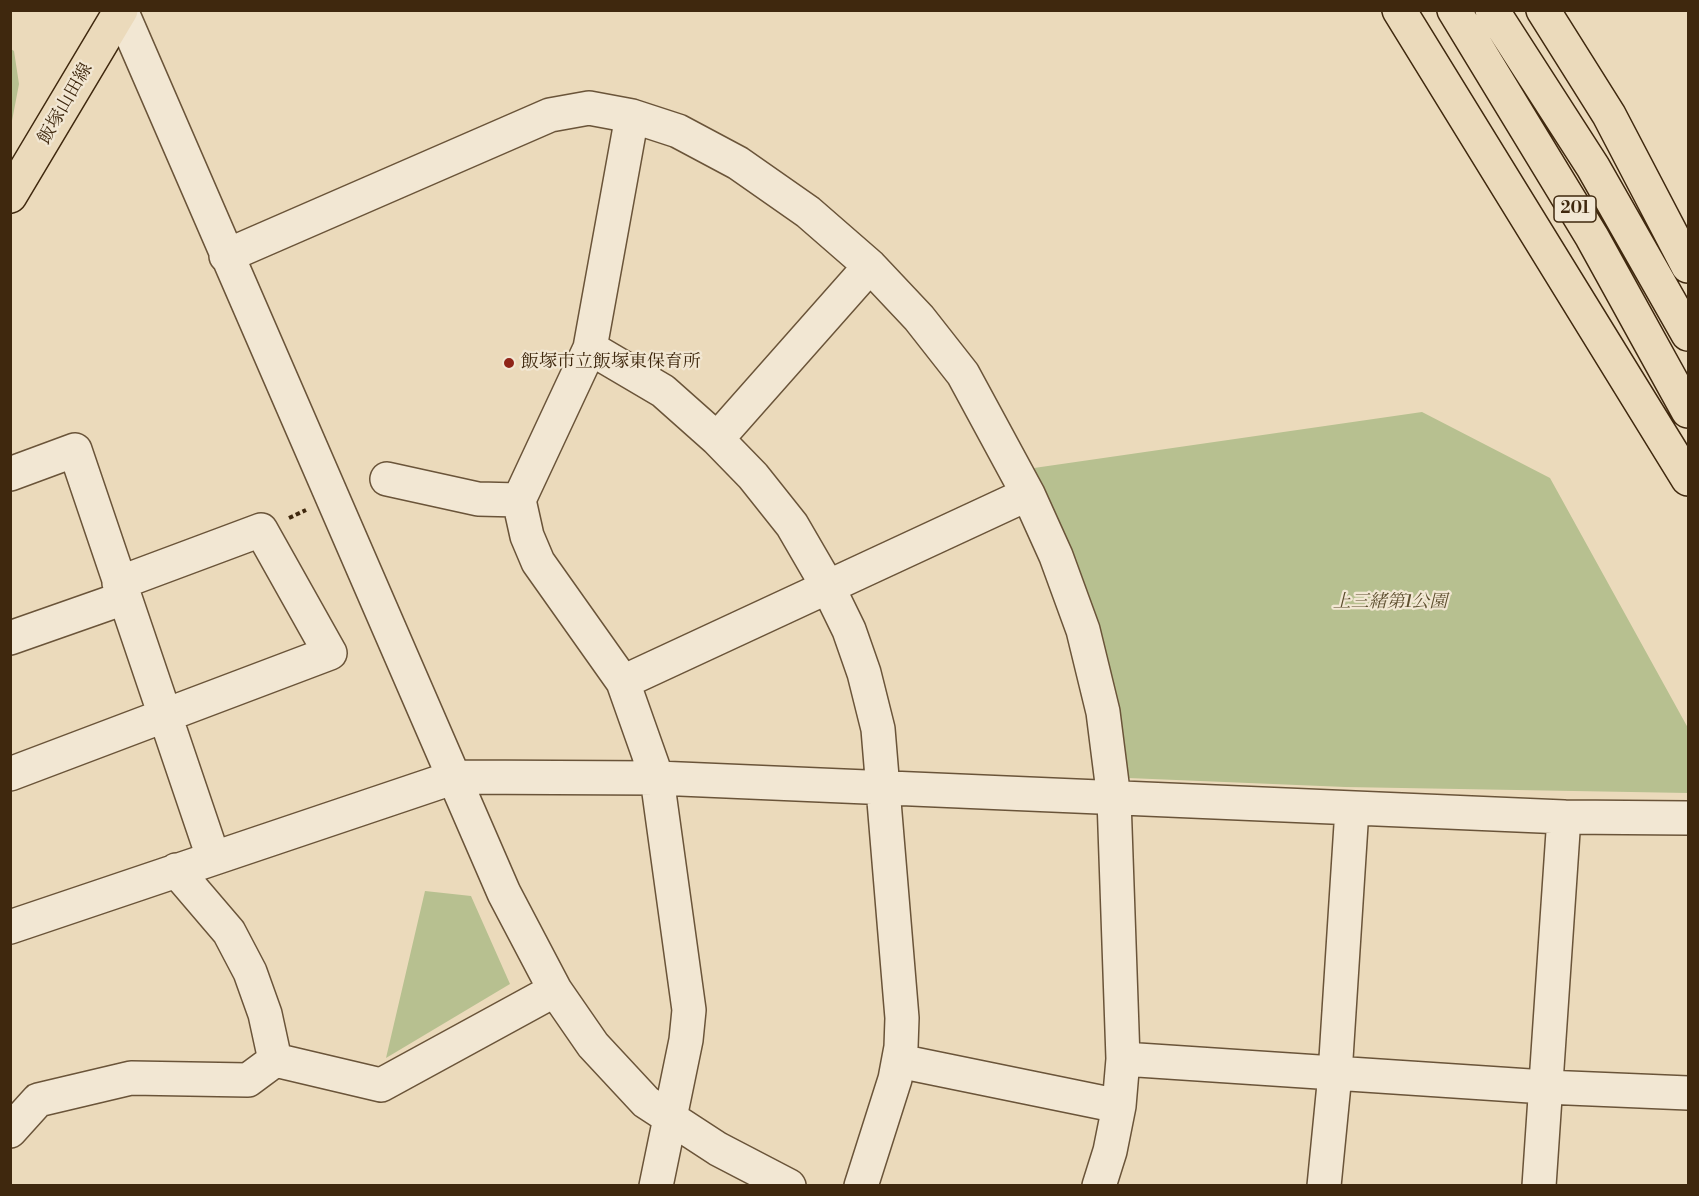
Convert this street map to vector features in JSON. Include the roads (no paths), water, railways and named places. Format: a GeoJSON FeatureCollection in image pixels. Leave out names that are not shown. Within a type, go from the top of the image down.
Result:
{"type":"FeatureCollection","features":[{"type":"Feature","properties":{"kind":"main road","name":"飯塚山田線"},"geometry":{"type":"LineString","coordinates":[[10,196],[121,10]]}},
{"type":"Feature","properties":{"kind":"main road"},"geometry":{"type":"LineString","coordinates":[[1399,10],[1689,479]]}},
{"type":"Feature","properties":{"kind":"main road","name":"201"},"geometry":{"type":"LineString","coordinates":[[1454,10],[1592,237],[1689,411]]}},
{"type":"Feature","properties":{"kind":"main road","name":"201"},"geometry":{"type":"LineString","coordinates":[[1492,10],[1593,167],[1689,334]]}},
{"type":"Feature","properties":{"kind":"main road"},"geometry":{"type":"LineString","coordinates":[[1543,10],[1609,116],[1689,266]]}},
{"type":"Feature","properties":{"kind":"street"},"geometry":{"type":"LineString","coordinates":[[121,10],[504,893],[555,990],[593,1045],[646,1102],[718,1149],[789,1185]]}},
{"type":"Feature","properties":{"kind":"street"},"geometry":{"type":"LineString","coordinates":[[226,256],[550,115],[589,108],[632,116],[678,131],[738,163],[808,212],[870,266],[919,318],[963,374],[1028,494],[1056,556],[1083,630],[1103,712],[1114,799],[1123,1059],[1119,1106],[1110,1151],[1099,1185]]}},
{"type":"Feature","properties":{"kind":"street"},"geometry":{"type":"LineString","coordinates":[[632,116],[590,348],[519,500],[527,536],[538,561],[623,682],[657,778],[689,1010],[686,1040],[656,1185]]}},
{"type":"Feature","properties":{"kind":"street"},"geometry":{"type":"LineString","coordinates":[[717,439],[870,266]]}},
{"type":"Feature","properties":{"kind":"street"},"geometry":{"type":"LineString","coordinates":[[590,348],[663,391],[717,439],[753,476],[792,525],[828,587],[849,630],[864,674],[878,729],[902,1018],[895,1079],[861,1185]]}},
{"type":"Feature","properties":{"kind":"street"},"geometry":{"type":"LineString","coordinates":[[10,474],[75,450],[213,857]]}},
{"type":"Feature","properties":{"kind":"street"},"geometry":{"type":"LineString","coordinates":[[387,479],[478,500],[519,500]]}},
{"type":"Feature","properties":{"kind":"street"},"geometry":{"type":"LineString","coordinates":[[623,682],[1028,494]]}},
{"type":"Feature","properties":{"kind":"street"},"geometry":{"type":"LineString","coordinates":[[10,638],[261,530],[330,653],[10,774]]}},
{"type":"Feature","properties":{"kind":"street"},"geometry":{"type":"LineString","coordinates":[[10,927],[455,777],[657,778],[1352,809],[1564,817],[1689,818]]}},
{"type":"Feature","properties":{"kind":"street"},"geometry":{"type":"LineString","coordinates":[[1323,1185],[1335,1074],[1352,809]]}},
{"type":"Feature","properties":{"kind":"street"},"geometry":{"type":"LineString","coordinates":[[1539,1185],[1564,817]]}},
{"type":"Feature","properties":{"kind":"street"},"geometry":{"type":"LineString","coordinates":[[176,870],[229,932],[250,972],[265,1014],[275,1060]]}},
{"type":"Feature","properties":{"kind":"street"},"geometry":{"type":"LineString","coordinates":[[10,1131],[38,1100],[131,1078],[248,1080],[275,1060],[381,1085],[555,990]]}},
{"type":"Feature","properties":{"kind":"street"},"geometry":{"type":"LineString","coordinates":[[1123,1059],[1545,1087],[1689,1093]]}},
{"type":"Feature","properties":{"kind":"street"},"geometry":{"type":"LineString","coordinates":[[898,1061],[1119,1106]]}},
{"type":"Feature","properties":{"kind":"place","name":"飯塚市立飯塚東保育所"},"geometry":{"type":"Point","coordinates":[509,363]}},
{"type":"Feature","properties":{"kind":"park label","name":"上三緒第1公園"},"geometry":{"type":"Point","coordinates":[1390,603]}}]}
